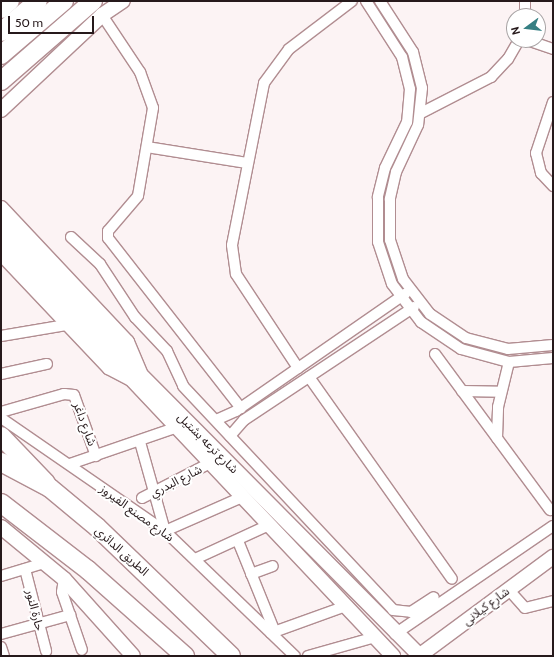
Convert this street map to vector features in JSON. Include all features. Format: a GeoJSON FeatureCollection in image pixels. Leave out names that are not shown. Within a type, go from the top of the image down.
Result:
{"type":"FeatureCollection","features":[{"type":"Feature","properties":{"kind":"highway"},"geometry":{"type":"LineString","coordinates":[[1,9],[10,1]]}},
{"type":"Feature","properties":{"kind":"highway"},"geometry":{"type":"LineString","coordinates":[[1,32],[38,1]]}},
{"type":"Feature","properties":{"kind":"highway"},"geometry":{"type":"LineString","coordinates":[[1,56],[64,1]]}},
{"type":"Feature","properties":{"kind":"highway"},"geometry":{"type":"LineString","coordinates":[[1,81],[98,8]]}},
{"type":"Feature","properties":{"kind":"highway"},"geometry":{"type":"LineString","coordinates":[[1,436],[50,488]]}},
{"type":"Feature","properties":{"kind":"highway","name":"الطريق الدائري"},"geometry":{"type":"LineString","coordinates":[[1,462],[50,488],[138,564],[231,656]]}},
{"type":"Feature","properties":{"kind":"highway"},"geometry":{"type":"LineString","coordinates":[[3,505],[88,570],[184,656]]}},
{"type":"Feature","properties":{"kind":"street"},"geometry":{"type":"LineString","coordinates":[[1,110],[98,8],[123,1]]}},
{"type":"Feature","properties":{"kind":"street"},"geometry":{"type":"LineString","coordinates":[[298,368],[232,265],[232,245],[260,92],[272,67],[289,49],[352,1]]}},
{"type":"Feature","properties":{"kind":"street"},"geometry":{"type":"LineString","coordinates":[[366,1],[399,51],[409,84],[407,122],[385,168],[376,212],[381,256],[400,297],[410,310],[447,342],[476,355],[509,362],[553,358]]}},
{"type":"Feature","properties":{"kind":"street"},"geometry":{"type":"LineString","coordinates":[[380,1],[407,41],[417,64],[421,113],[414,137],[396,172],[388,212],[393,253],[410,290],[419,303],[453,331],[479,343],[522,350],[553,345]]}},
{"type":"Feature","properties":{"kind":"street"},"geometry":{"type":"LineString","coordinates":[[98,8],[140,72],[153,98],[138,196],[108,231],[108,238],[241,408]]}},
{"type":"Feature","properties":{"kind":"street"},"geometry":{"type":"LineString","coordinates":[[421,113],[491,76],[508,59],[514,48]]}},
{"type":"Feature","properties":{"kind":"street"},"geometry":{"type":"LineString","coordinates":[[553,102],[536,153],[541,173],[553,186]]}},
{"type":"Feature","properties":{"kind":"street"},"geometry":{"type":"LineString","coordinates":[[146,147],[247,163]]}},
{"type":"Feature","properties":{"kind":"street"},"geometry":{"type":"LineString","coordinates":[[1,208],[128,342],[136,378]]}},
{"type":"Feature","properties":{"kind":"street","name":"شارع ترعه بشتيل"},"geometry":{"type":"LineString","coordinates":[[1,225],[136,378]]}},
{"type":"Feature","properties":{"kind":"street"},"geometry":{"type":"LineString","coordinates":[[71,237],[106,271],[135,317],[170,354],[180,382],[393,610],[411,612],[434,597]]}},
{"type":"Feature","properties":{"kind":"street","name":"شارع ترعه بشتيل"},"geometry":{"type":"LineString","coordinates":[[1,241],[183,426],[395,634],[420,656]]}},
{"type":"Feature","properties":{"kind":"street","name":"شارع ترعه بشتيل"},"geometry":{"type":"LineString","coordinates":[[1,256],[5,265],[108,369],[136,378]]}},
{"type":"Feature","properties":{"kind":"street"},"geometry":{"type":"LineString","coordinates":[[216,420],[241,408],[410,290]]}},
{"type":"Feature","properties":{"kind":"street"},"geometry":{"type":"LineString","coordinates":[[230,436],[244,420],[419,303]]}},
{"type":"Feature","properties":{"kind":"street"},"geometry":{"type":"LineString","coordinates":[[1,336],[66,325]]}},
{"type":"Feature","properties":{"kind":"street"},"geometry":{"type":"LineString","coordinates":[[435,354],[550,510]]}},
{"type":"Feature","properties":{"kind":"street"},"geometry":{"type":"LineString","coordinates":[[497,438],[501,392],[509,362]]}},
{"type":"Feature","properties":{"kind":"street"},"geometry":{"type":"LineString","coordinates":[[1,374],[47,364]]}},
{"type":"Feature","properties":{"kind":"street"},"geometry":{"type":"LineString","coordinates":[[309,377],[452,579]]}},
{"type":"Feature","properties":{"kind":"street"},"geometry":{"type":"LineString","coordinates":[[462,391],[501,392]]}},
{"type":"Feature","properties":{"kind":"street","name":"شارع داغر"},"geometry":{"type":"LineString","coordinates":[[1,412],[64,394],[74,395],[96,456]]}},
{"type":"Feature","properties":{"kind":"street","name":"شارع مصنع الفيروز"},"geometry":{"type":"LineString","coordinates":[[1,418],[70,464],[165,531],[273,632],[296,656]]}},
{"type":"Feature","properties":{"kind":"street"},"geometry":{"type":"LineString","coordinates":[[70,464],[140,442],[183,426]]}},
{"type":"Feature","properties":{"kind":"street","name":"شارع ترعه بشتيل"},"geometry":{"type":"LineString","coordinates":[[183,426],[210,463],[392,656]]}},
{"type":"Feature","properties":{"kind":"street"},"geometry":{"type":"LineString","coordinates":[[140,442],[165,531],[242,497]]}},
{"type":"Feature","properties":{"kind":"street","name":"شارع البدري"},"geometry":{"type":"LineString","coordinates":[[142,498],[210,463]]}},
{"type":"Feature","properties":{"kind":"street"},"geometry":{"type":"LineString","coordinates":[[195,559],[238,541],[269,525]]}},
{"type":"Feature","properties":{"kind":"street"},"geometry":{"type":"LineString","coordinates":[[395,634],[553,526]]}},
{"type":"Feature","properties":{"kind":"street"},"geometry":{"type":"LineString","coordinates":[[3,530],[64,579],[133,656]]}},
{"type":"Feature","properties":{"kind":"street"},"geometry":{"type":"LineString","coordinates":[[238,541],[273,632],[346,606]]}},
{"type":"Feature","properties":{"kind":"street","name":"شارع كيلانى"},"geometry":{"type":"LineString","coordinates":[[420,656],[508,589],[552,562]]}},
{"type":"Feature","properties":{"kind":"street"},"geometry":{"type":"LineString","coordinates":[[1,576],[44,563]]}},
{"type":"Feature","properties":{"kind":"street"},"geometry":{"type":"LineString","coordinates":[[251,574],[273,566]]}},
{"type":"Feature","properties":{"kind":"street","name":"حارة النور"},"geometry":{"type":"LineString","coordinates":[[25,569],[46,651]]}},
{"type":"Feature","properties":{"kind":"street"},"geometry":{"type":"LineString","coordinates":[[64,579],[62,592],[82,650]]}},
{"type":"Feature","properties":{"kind":"street"},"geometry":{"type":"LineString","coordinates":[[508,589],[525,608],[553,601]]}},
{"type":"Feature","properties":{"kind":"street"},"geometry":{"type":"LineString","coordinates":[[1,634],[70,615]]}},
{"type":"Feature","properties":{"kind":"street"},"geometry":{"type":"LineString","coordinates":[[308,656],[375,637]]}},
{"type":"Feature","properties":{"kind":"street"},"geometry":{"type":"LineString","coordinates":[[1,647],[4,656]]}}]}
